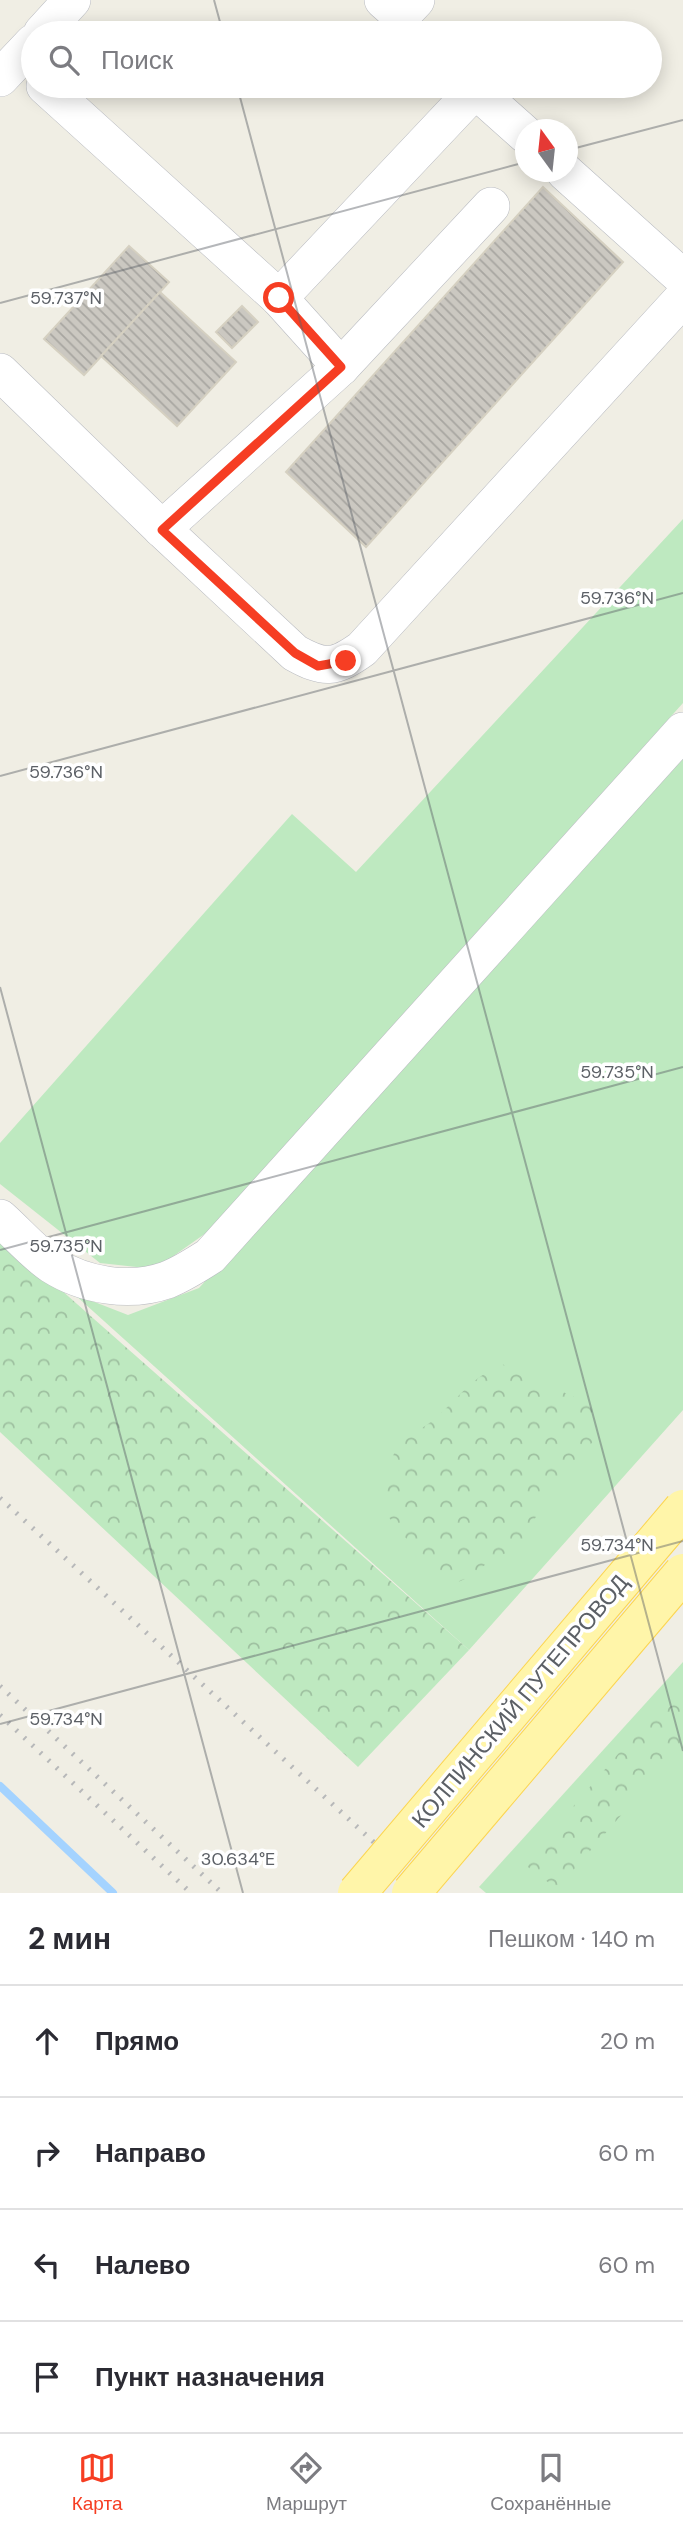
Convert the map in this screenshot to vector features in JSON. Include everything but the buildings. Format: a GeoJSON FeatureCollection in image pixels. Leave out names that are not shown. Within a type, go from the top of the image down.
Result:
{"type":"FeatureCollection","features":[{"type":"Feature","properties":{"kind":"main road","name":"КОЛПИНСКИЙ ПУТЕПРОВОД"},"geometry":{"type":"LineString","coordinates":[[357,1893],[683,1509]]}},
{"type":"Feature","properties":{"kind":"main road","name":"КОЛПИНСКИЙ ПУТЕПРОВОД"},"geometry":{"type":"LineString","coordinates":[[411,1893],[683,1573]]}},
{"type":"Feature","properties":{"kind":"street"},"geometry":{"type":"LineString","coordinates":[[53,21],[72,0]]}},
{"type":"Feature","properties":{"kind":"street"},"geometry":{"type":"LineString","coordinates":[[58,98],[279,298],[341,367]]}},
{"type":"Feature","properties":{"kind":"street"},"geometry":{"type":"LineString","coordinates":[[279,298],[464,98]]}},
{"type":"Feature","properties":{"kind":"street"},"geometry":{"type":"LineString","coordinates":[[484,98],[515,125]]}},
{"type":"Feature","properties":{"kind":"street"},"geometry":{"type":"LineString","coordinates":[[576,182],[683,278]]}},
{"type":"Feature","properties":{"kind":"street"},"geometry":{"type":"LineString","coordinates":[[162,530],[341,367],[491,206]]}},
{"type":"Feature","properties":{"kind":"street"},"geometry":{"type":"LineString","coordinates":[[0,372],[162,530],[295,653],[318,666],[346,661],[362,649],[683,298]]}},
{"type":"Feature","properties":{"kind":"street"},"geometry":{"type":"LineString","coordinates":[[0,1218],[51,1265],[81,1280],[115,1286],[166,1280],[209,1256],[683,731]]}},
{"type":"Feature","properties":{"kind":"green space"},"geometry":{"type":"Polygon","coordinates":[[[683,519],[683,703],[206,1233],[155,1269],[100,1263],[0,1184],[0,1143],[292,814],[356,872],[683,519]]]}},
{"type":"Feature","properties":{"kind":"green space"},"geometry":{"type":"Polygon","coordinates":[[[683,759],[683,1410],[469,1650],[74,1294],[128,1315],[199,1288],[683,759]]]}},
{"type":"Feature","properties":{"kind":"green space"},"geometry":{"type":"Polygon","coordinates":[[[0,1236],[469,1650],[358,1767],[0,1432],[0,1236]]]}},
{"type":"Feature","properties":{"kind":"green space"},"geometry":{"type":"Polygon","coordinates":[[[502,1364],[598,1408],[597,1436],[561,1475],[546,1497],[524,1540],[512,1551],[493,1558],[472,1576],[451,1585],[390,1519],[385,1509],[383,1494],[387,1474],[401,1443],[436,1418],[475,1381],[502,1364]]]}},
{"type":"Feature","properties":{"kind":"green space"},"geometry":{"type":"Polygon","coordinates":[[[683,1662],[683,1893],[486,1893],[479,1887],[683,1662]]]}},
{"type":"Feature","properties":{"kind":"green space"},"geometry":{"type":"Polygon","coordinates":[[[683,1678],[683,1744],[557,1889],[524,1864],[683,1678]]]}},
{"type":"Feature","properties":{"kind":"waterway"},"geometry":{"type":"LineString","coordinates":[[0,1786],[113,1893]]}},
{"type":"Feature","properties":{"kind":"railway"},"geometry":{"type":"LineString","coordinates":[[0,1498],[429,1893]]}},
{"type":"Feature","properties":{"kind":"railway"},"geometry":{"type":"LineString","coordinates":[[0,1686],[222,1893]]}},
{"type":"Feature","properties":{"kind":"railway"},"geometry":{"type":"LineString","coordinates":[[0,1715],[191,1893]]}},
{"type":"Feature","properties":{"kind":"route"},"geometry":{"type":"LineString","coordinates":[[279,298],[341,367],[162,530],[295,653],[318,666],[346,661]]}}]}
